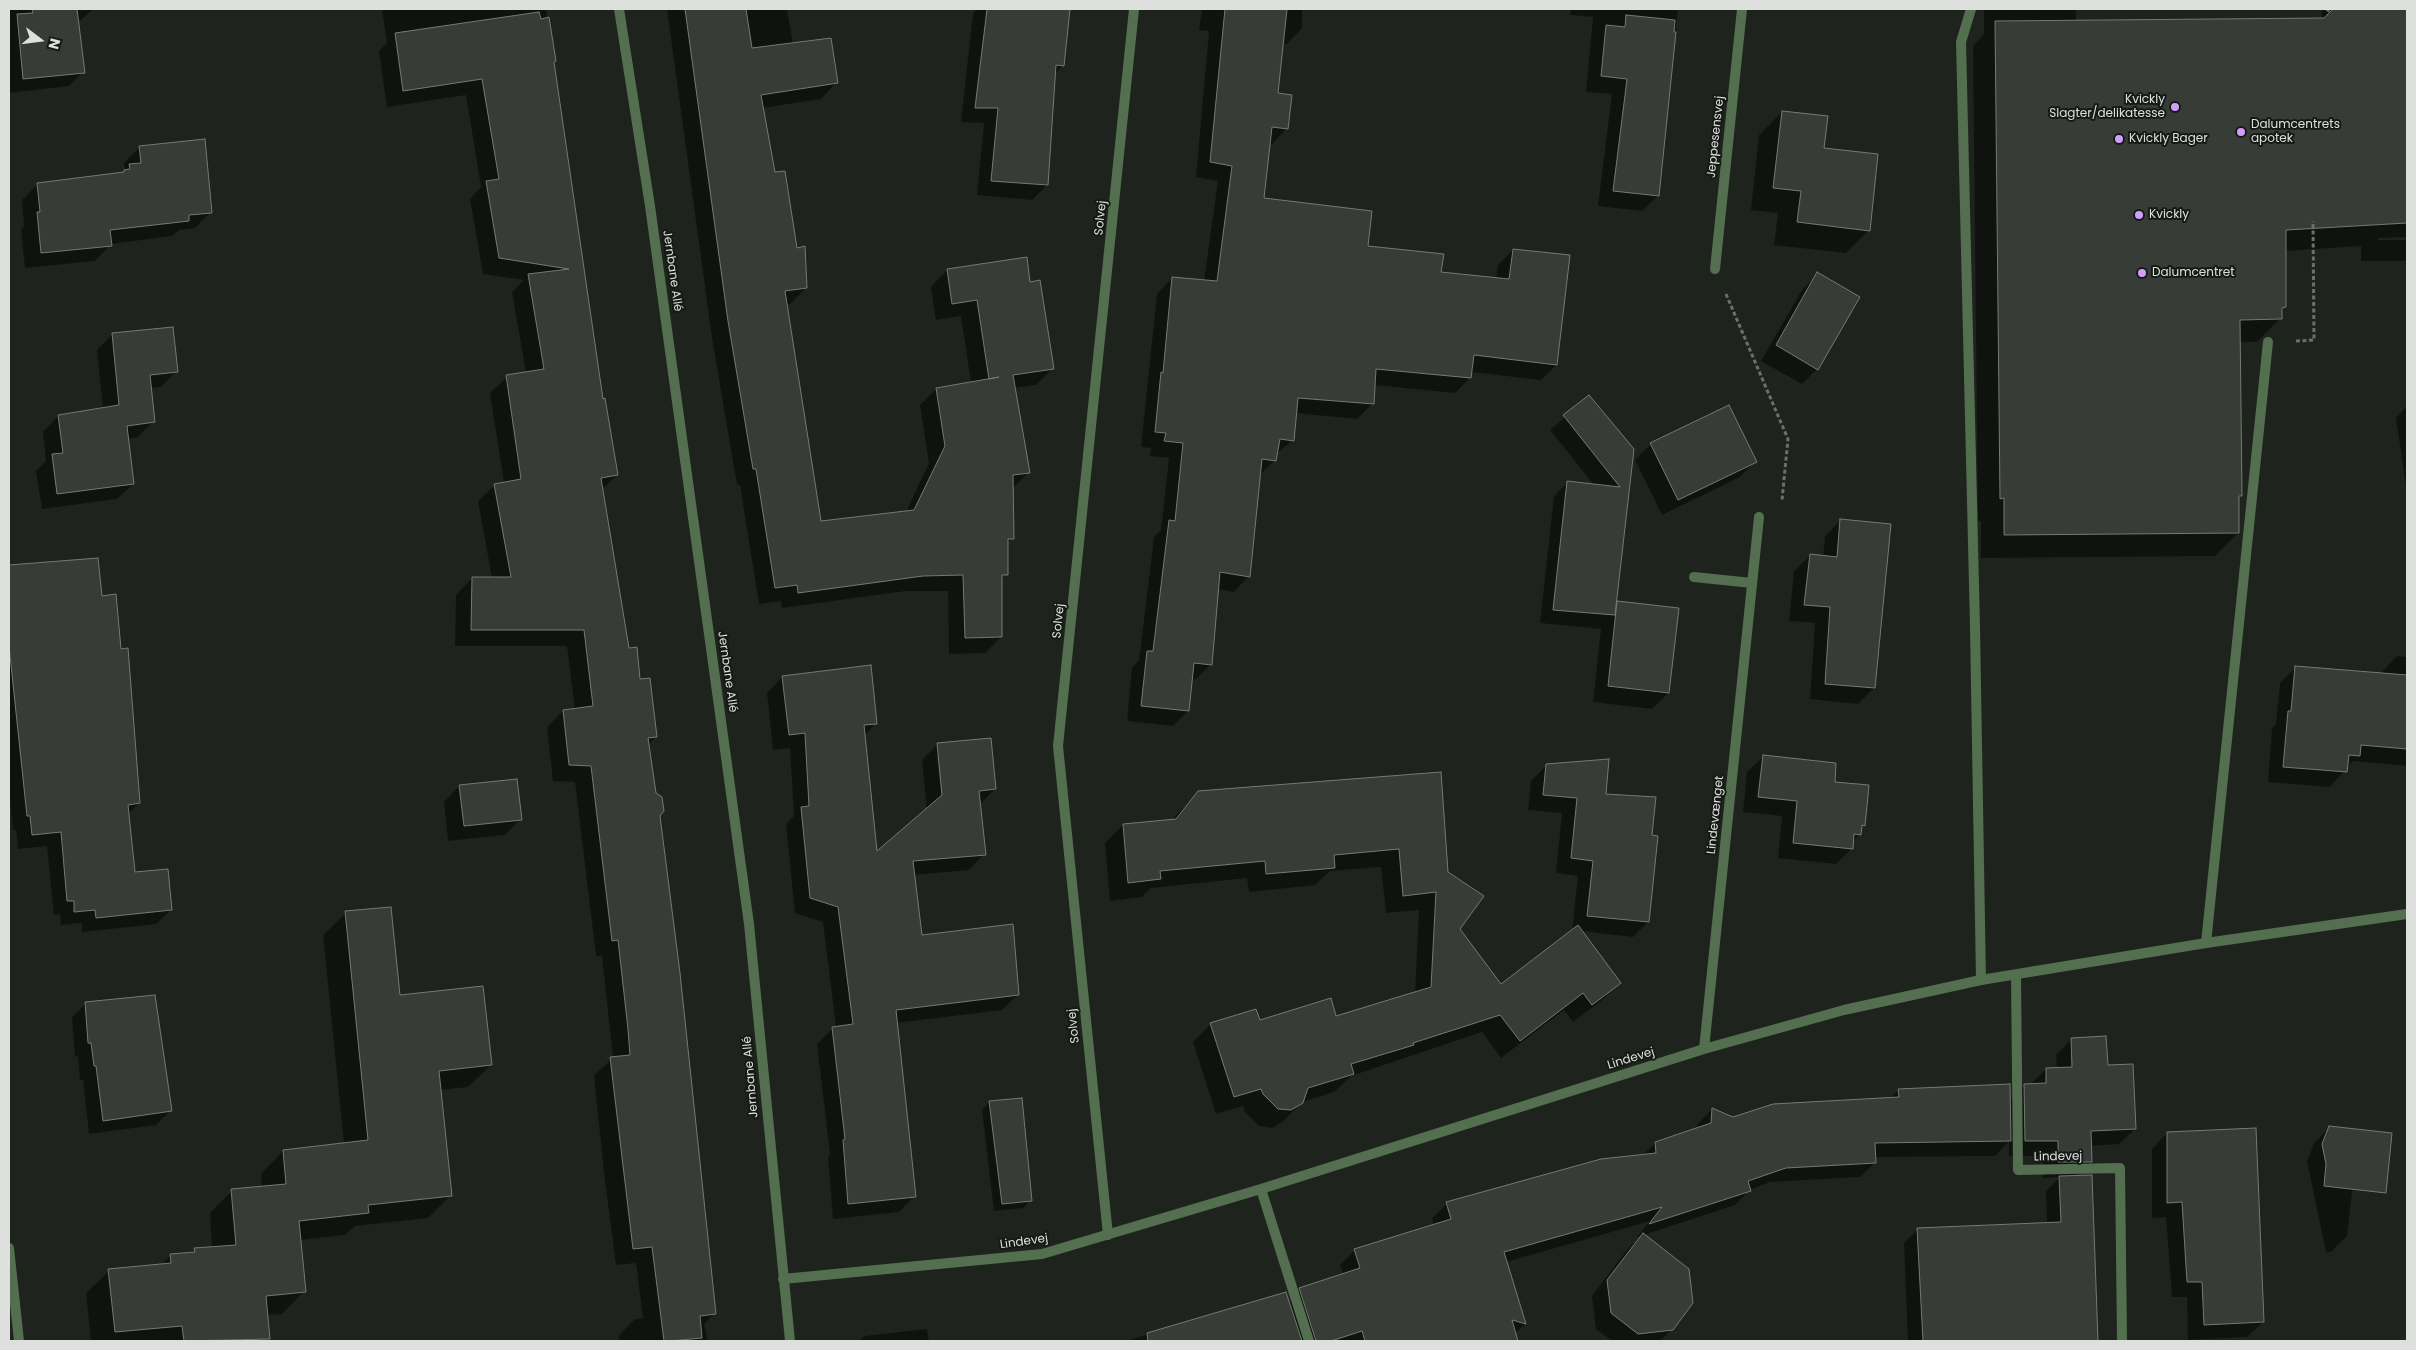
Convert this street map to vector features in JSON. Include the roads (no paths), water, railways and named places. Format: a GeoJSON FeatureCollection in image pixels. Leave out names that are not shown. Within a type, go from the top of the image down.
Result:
{"type":"FeatureCollection","features":[{"type":"Feature","properties":{"kind":"street","name":"Jernbane Allé"},"geometry":{"type":"LineString","coordinates":[[619,9],[650,206],[749,924],[790,1341]]}},
{"type":"Feature","properties":{"kind":"street","name":"Solvej"},"geometry":{"type":"LineString","coordinates":[[1108,1235],[1058,746],[1134,9]]}},
{"type":"Feature","properties":{"kind":"street","name":"Jeppesensvej"},"geometry":{"type":"LineString","coordinates":[[1715,268],[1742,9]]}},
{"type":"Feature","properties":{"kind":"street"},"geometry":{"type":"LineString","coordinates":[[1971,9],[1961,42],[1976,627],[1981,980]]}},
{"type":"Feature","properties":{"kind":"street"},"geometry":{"type":"LineString","coordinates":[[2206,943],[2268,342]]}},
{"type":"Feature","properties":{"kind":"street","name":"Lindevænget"},"geometry":{"type":"LineString","coordinates":[[1704,1050],[1759,517]]}},
{"type":"Feature","properties":{"kind":"street"},"geometry":{"type":"LineString","coordinates":[[1694,577],[1752,583]]}},
{"type":"Feature","properties":{"kind":"street","name":"Lindevej"},"geometry":{"type":"LineString","coordinates":[[783,1279],[1042,1254],[1261,1189],[1704,1050],[1844,1010],[1981,980],[2206,943],[2407,914]]}},
{"type":"Feature","properties":{"kind":"street","name":"Lindevej"},"geometry":{"type":"LineString","coordinates":[[2016,975],[2018,1170],[2120,1168],[2122,1341]]}},
{"type":"Feature","properties":{"kind":"street"},"geometry":{"type":"LineString","coordinates":[[1261,1189],[1309,1341]]}},
{"type":"Feature","properties":{"kind":"street"},"geometry":{"type":"LineString","coordinates":[[9,1248],[19,1341]]}},
{"type":"Feature","properties":{"kind":"place","name":"Kvickly Slagter/delikatesse"},"geometry":{"type":"Point","coordinates":[2175,107]}},
{"type":"Feature","properties":{"kind":"place","name":"Dalumcentrets apotek"},"geometry":{"type":"Point","coordinates":[2241,132]}},
{"type":"Feature","properties":{"kind":"place","name":"Kvickly Bager"},"geometry":{"type":"Point","coordinates":[2119,139]}},
{"type":"Feature","properties":{"kind":"place","name":"Kvickly"},"geometry":{"type":"Point","coordinates":[2139,215]}},
{"type":"Feature","properties":{"kind":"place","name":"Dalumcentret"},"geometry":{"type":"Point","coordinates":[2142,273]}}]}
